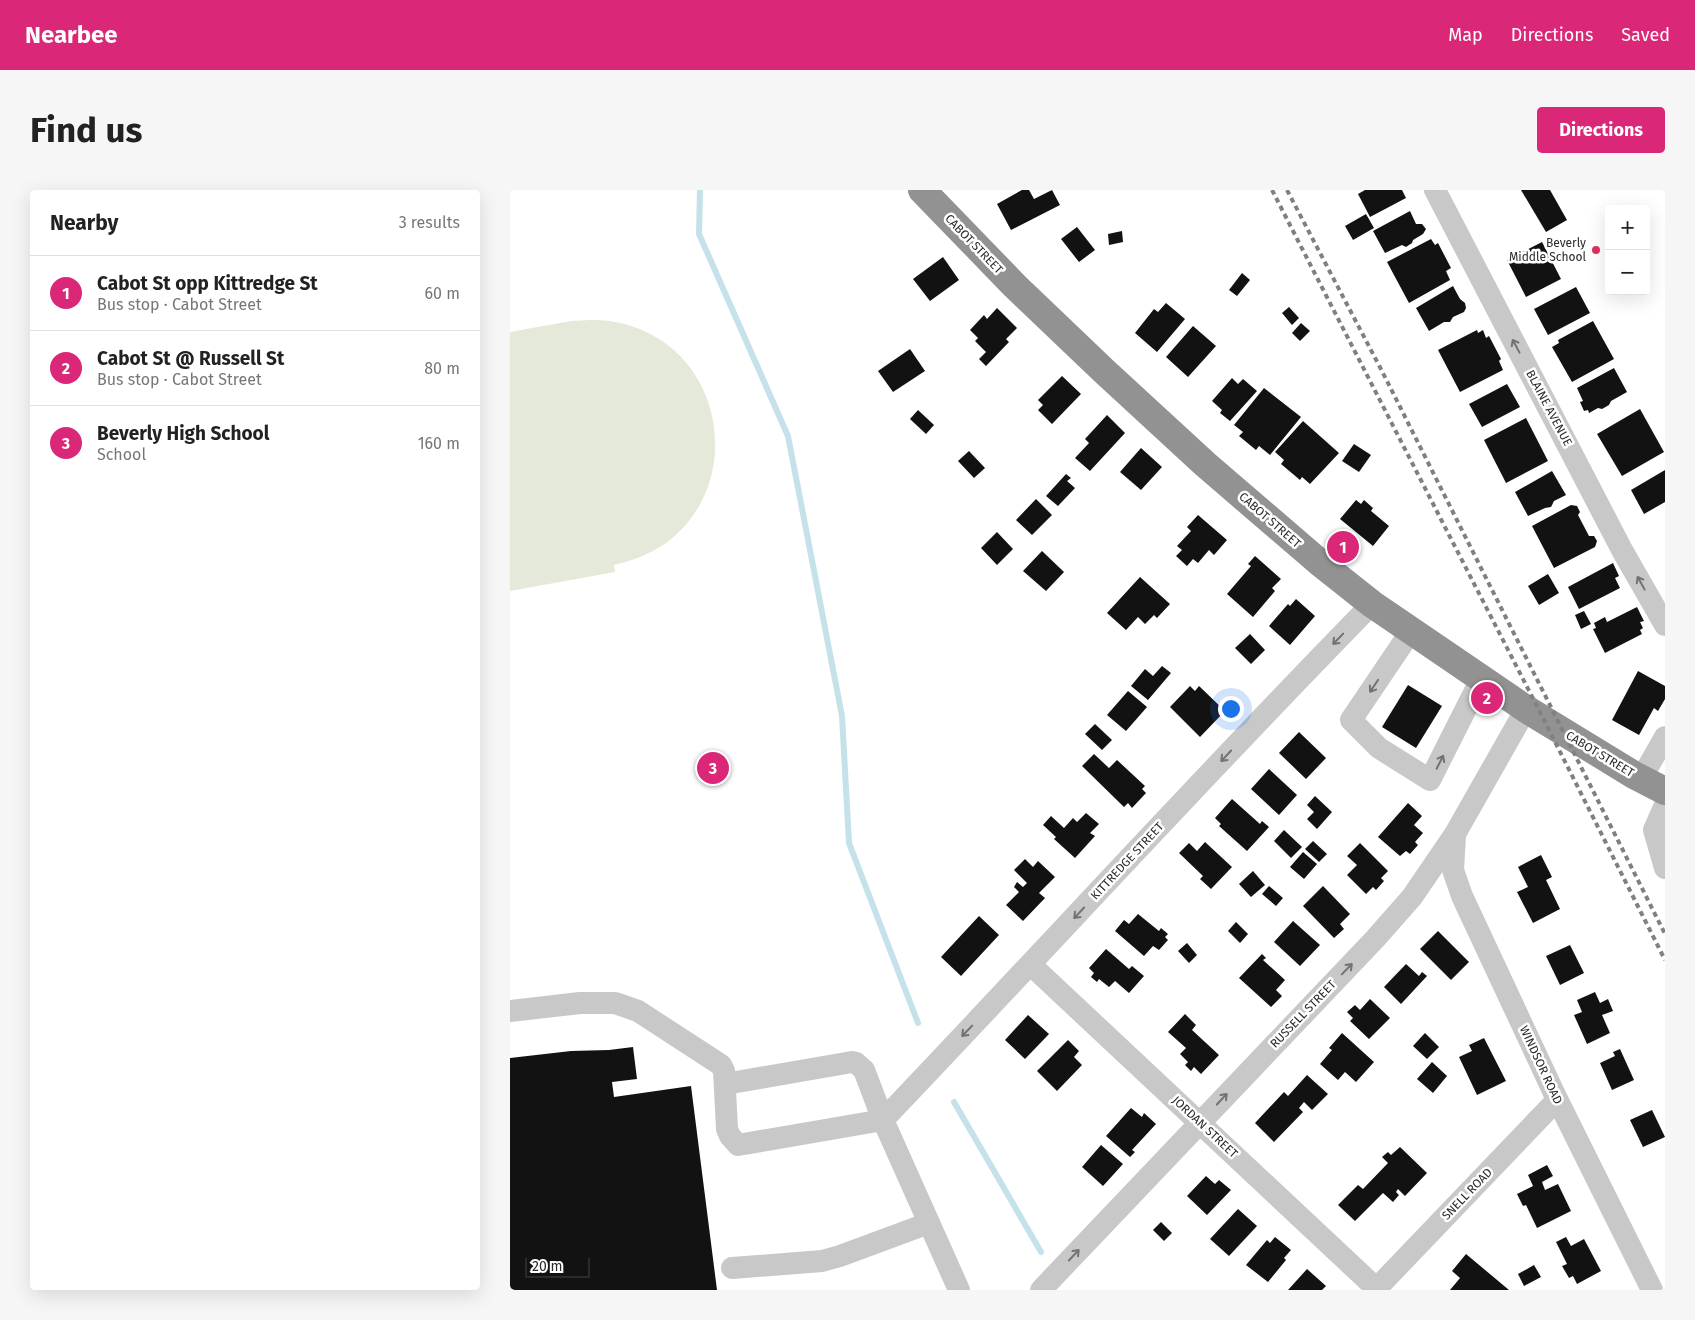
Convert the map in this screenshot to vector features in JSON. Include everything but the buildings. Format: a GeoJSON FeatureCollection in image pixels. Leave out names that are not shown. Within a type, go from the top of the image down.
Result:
{"type":"FeatureCollection","features":[{"type":"Feature","properties":{"kind":"highway","name":"CABOT STREET"},"geometry":{"type":"LineString","coordinates":[[922,190],[1015,286],[1204,464],[1318,562],[1372,604],[1526,709],[1653,785]]}},
{"type":"Feature","properties":{"kind":"street","name":"BLAINE AVENUE"},"geometry":{"type":"LineString","coordinates":[[1435,190],[1622,550],[1665,625]]}},
{"type":"Feature","properties":{"kind":"street","name":"KITTREDGE STREET"},"geometry":{"type":"LineString","coordinates":[[883,1120],[1273,705],[1372,604]]}},
{"type":"Feature","properties":{"kind":"street"},"geometry":{"type":"LineString","coordinates":[[1411,631],[1351,720],[1379,748],[1430,780],[1481,679]]}},
{"type":"Feature","properties":{"kind":"street","name":"RUSSELL STREET"},"geometry":{"type":"LineString","coordinates":[[1041,1290],[1375,939],[1412,897],[1455,834],[1526,709]]}},
{"type":"Feature","properties":{"kind":"street"},"geometry":{"type":"LineString","coordinates":[[1653,785],[1665,738]]}},
{"type":"Feature","properties":{"kind":"street"},"geometry":{"type":"LineString","coordinates":[[1662,820],[1654,830],[1665,868]]}},
{"type":"Feature","properties":{"kind":"street","name":"WINDSOR ROAD"},"geometry":{"type":"LineString","coordinates":[[1455,834],[1453,870],[1462,896],[1557,1100],[1652,1290]]}},
{"type":"Feature","properties":{"kind":"street","name":"JORDAN STREET"},"geometry":{"type":"LineString","coordinates":[[1031,964],[1378,1289]]}},
{"type":"Feature","properties":{"kind":"street"},"geometry":{"type":"LineString","coordinates":[[510,1011],[580,1003],[615,1003],[638,1011],[721,1065],[724,1071],[727,1129],[738,1145],[883,1120]]}},
{"type":"Feature","properties":{"kind":"street"},"geometry":{"type":"LineString","coordinates":[[725,1084],[852,1062],[864,1070],[883,1120],[959,1290]]}},
{"type":"Feature","properties":{"kind":"street","name":"SNELL ROAD"},"geometry":{"type":"LineString","coordinates":[[1378,1289],[1557,1100]]}},
{"type":"Feature","properties":{"kind":"street"},"geometry":{"type":"LineString","coordinates":[[732,1268],[822,1261],[929,1223]]}},
{"type":"Feature","properties":{"kind":"green space"},"geometry":{"type":"Polygon","coordinates":[[[590,320],[628,325],[661,340],[686,363],[704,391],[713,422],[715,455],[707,488],[691,518],[666,543],[641,557],[614,565],[615,572],[510,591],[510,332],[571,321],[590,320]]]}},
{"type":"Feature","properties":{"kind":"waterway"},"geometry":{"type":"LineString","coordinates":[[700,190],[699,234],[788,436],[842,716],[849,843],[918,1023]]}},
{"type":"Feature","properties":{"kind":"waterway"},"geometry":{"type":"LineString","coordinates":[[954,1102],[1041,1252]]}},
{"type":"Feature","properties":{"kind":"railway"},"geometry":{"type":"LineString","coordinates":[[1272,190],[1665,960]]}},
{"type":"Feature","properties":{"kind":"railway"},"geometry":{"type":"LineString","coordinates":[[1287,190],[1383,373],[1665,934]]}},
{"type":"Feature","properties":{"kind":"place","name":"Beverly Middle School"},"geometry":{"type":"Point","coordinates":[1596,250]}},
{"type":"Feature","properties":{"kind":"place","name":"Cabot St opp Kittredge St"},"geometry":{"type":"Point","coordinates":[1343,547]}},
{"type":"Feature","properties":{"kind":"place","name":"Cabot St @ Russell St"},"geometry":{"type":"Point","coordinates":[1487,698]}},
{"type":"Feature","properties":{"kind":"place","name":"Beverly High School"},"geometry":{"type":"Point","coordinates":[713,768]}}]}
